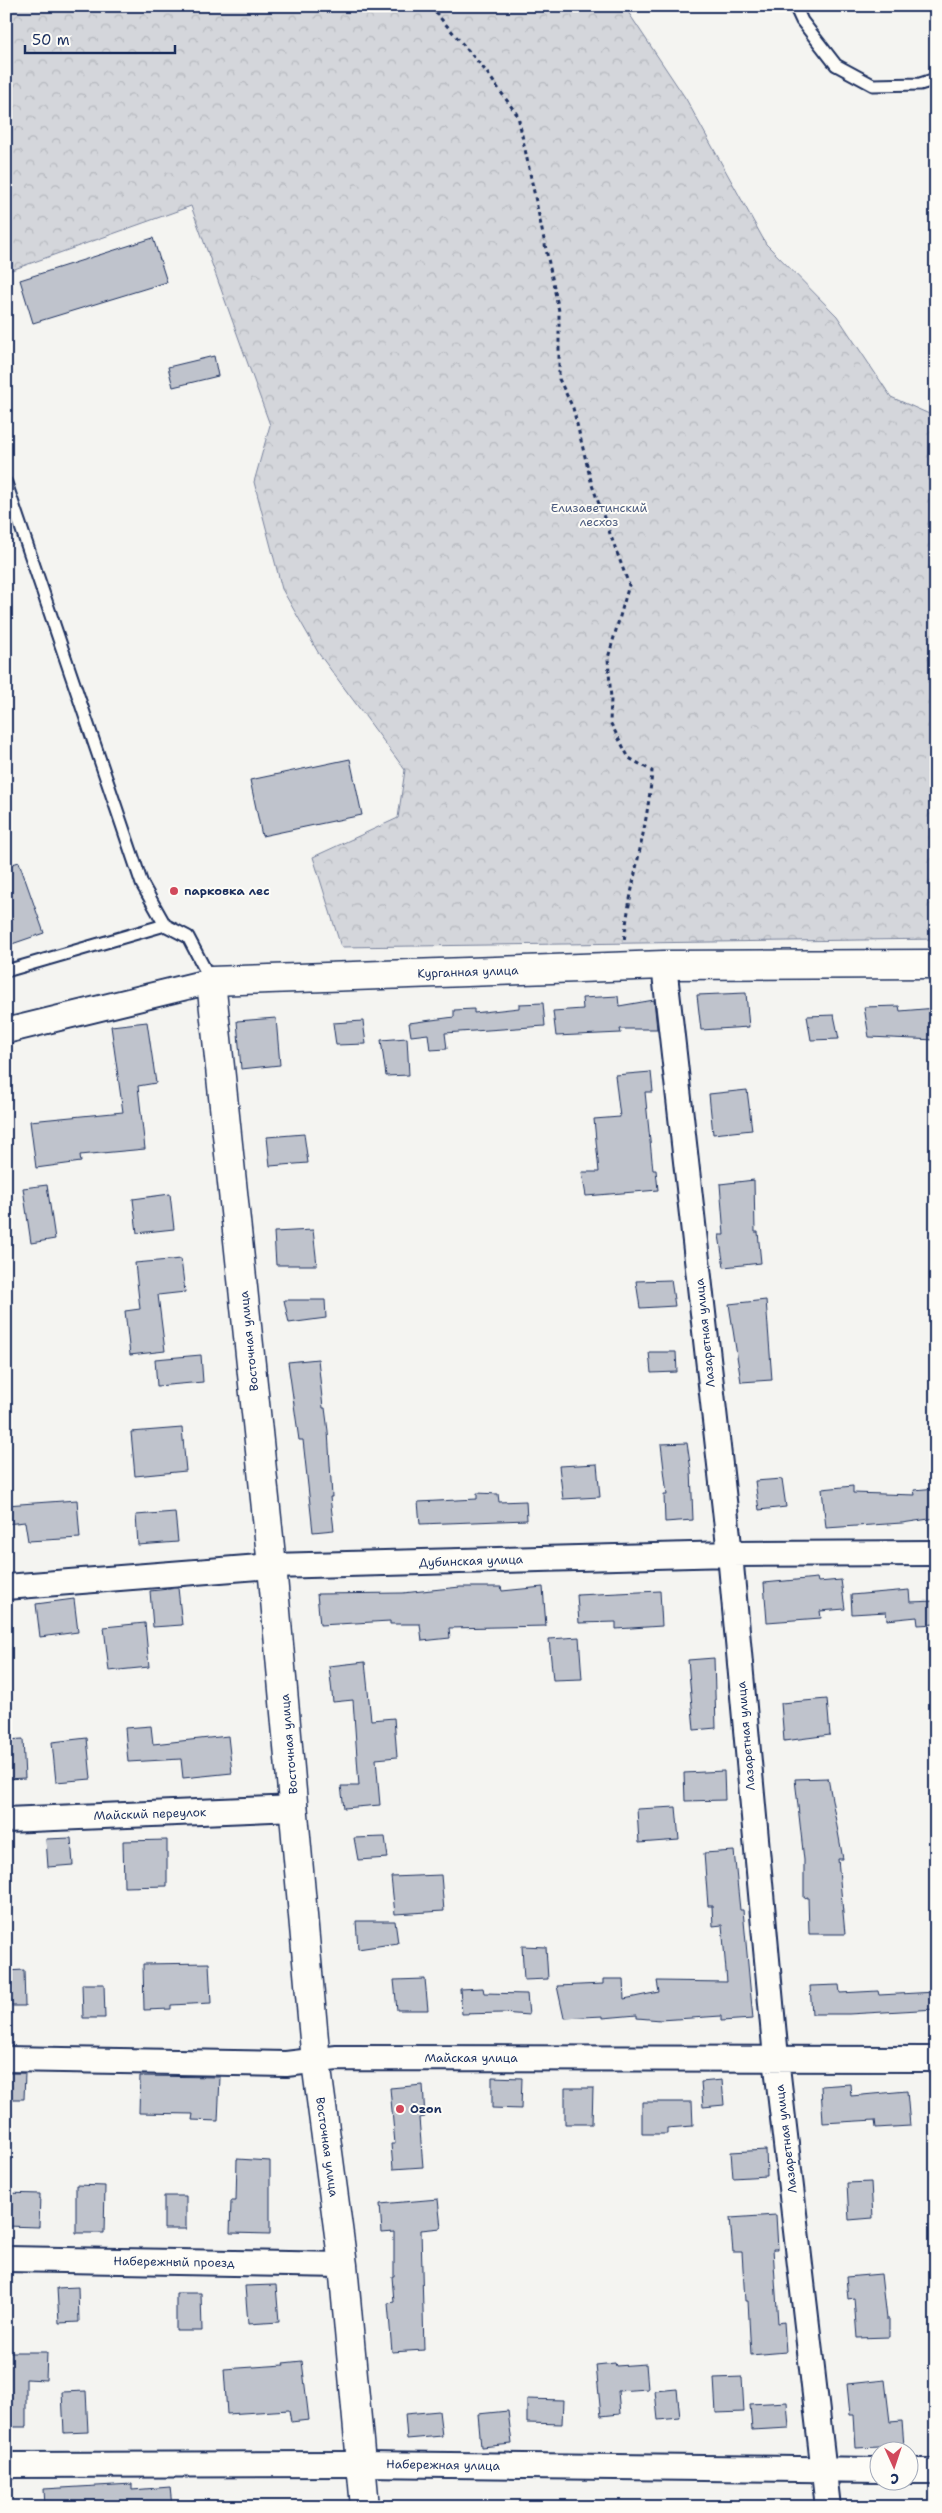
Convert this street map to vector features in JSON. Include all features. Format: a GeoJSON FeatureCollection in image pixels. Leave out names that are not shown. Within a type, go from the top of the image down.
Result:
{"type":"FeatureCollection","features":[{"type":"Feature","properties":{"kind":"street","name":"Курганная улица"},"geometry":{"type":"LineString","coordinates":[[6,1031],[211,981],[664,965],[936,964]]}},
{"type":"Feature","properties":{"kind":"street","name":"Лазаретная улица"},"geometry":{"type":"LineString","coordinates":[[664,965],[730,1554],[776,2058],[828,2507]]}},
{"type":"Feature","properties":{"kind":"street","name":"Восточная улица"},"geometry":{"type":"LineString","coordinates":[[211,981],[272,1566],[295,1808],[316,2062],[343,2265],[365,2507]]}},
{"type":"Feature","properties":{"kind":"street","name":"Дубинская улица"},"geometry":{"type":"LineString","coordinates":[[6,1587],[272,1566],[730,1554],[936,1553]]}},
{"type":"Feature","properties":{"kind":"street","name":"Майский переулок"},"geometry":{"type":"LineString","coordinates":[[6,1820],[295,1808]]}},
{"type":"Feature","properties":{"kind":"street","name":"Майская улица"},"geometry":{"type":"LineString","coordinates":[[6,2059],[286,2064],[316,2062],[337,2058],[936,2059]]}},
{"type":"Feature","properties":{"kind":"street","name":"Набережный проезд"},"geometry":{"type":"LineString","coordinates":[[6,2259],[343,2265]]}},
{"type":"Feature","properties":{"kind":"street","name":"Набережная улица"},"geometry":{"type":"LineString","coordinates":[[6,2465],[360,2464],[870,2470]]}},
{"type":"Feature","properties":{"kind":"street"},"geometry":{"type":"LineString","coordinates":[[920,2470],[936,2471]]}},
{"type":"Feature","properties":{"kind":"lane"},"geometry":{"type":"LineString","coordinates":[[795,6],[802,21],[836,64],[873,85],[920,84],[936,79]]}},
{"type":"Feature","properties":{"kind":"lane"},"geometry":{"type":"LineString","coordinates":[[6,483],[9,498],[142,884],[165,925],[188,936],[211,981]]}},
{"type":"Feature","properties":{"kind":"lane"},"geometry":{"type":"LineString","coordinates":[[6,971],[165,925]]}},
{"type":"Feature","properties":{"kind":"path"},"geometry":{"type":"LineString","coordinates":[[430,6],[485,70],[518,116],[559,311],[559,379],[574,408],[592,485],[629,585],[608,658],[611,699],[610,722],[629,758],[652,771],[650,793],[627,912],[622,966]]}},
{"type":"Feature","properties":{"kind":"green space","name":"Елизаветинский лесхоз"},"geometry":{"type":"Polygon","coordinates":[[[6,6],[624,6],[686,99],[766,244],[837,316],[891,397],[936,417],[936,939],[341,947],[313,857],[398,818],[405,770],[319,654],[282,589],[254,482],[270,425],[191,206],[6,272],[6,6]]]}},
{"type":"Feature","properties":{"kind":"building"},"geometry":{"type":"Polygon","coordinates":[[[153,238],[167,282],[33,323],[20,280],[153,238]]]}},
{"type":"Feature","properties":{"kind":"building"},"geometry":{"type":"Polygon","coordinates":[[[214,356],[218,376],[173,387],[168,367],[214,356]]]}},
{"type":"Feature","properties":{"kind":"building"},"geometry":{"type":"Polygon","coordinates":[[[350,759],[362,815],[262,836],[250,780],[350,759]]]}},
{"type":"Feature","properties":{"kind":"building"},"geometry":{"type":"Polygon","coordinates":[[[19,862],[44,933],[9,945],[6,936],[6,866],[19,862]]]}},
{"type":"Feature","properties":{"kind":"building"},"geometry":{"type":"Polygon","coordinates":[[[746,993],[749,1027],[701,1030],[697,995],[746,993]]]}},
{"type":"Feature","properties":{"kind":"building"},"geometry":{"type":"Polygon","coordinates":[[[618,996],[619,1006],[654,1000],[657,1029],[620,1029],[621,1033],[556,1036],[553,1011],[583,1009],[582,998],[618,996]]]}},
{"type":"Feature","properties":{"kind":"building"},"geometry":{"type":"Polygon","coordinates":[[[543,1003],[545,1026],[445,1033],[447,1049],[430,1050],[428,1034],[411,1036],[409,1023],[454,1017],[454,1010],[474,1009],[474,1013],[519,1008],[519,1004],[543,1003]]]}},
{"type":"Feature","properties":{"kind":"building"},"geometry":{"type":"Polygon","coordinates":[[[899,1006],[900,1011],[936,1008],[936,1040],[869,1037],[864,1007],[899,1006]]]}},
{"type":"Feature","properties":{"kind":"building"},"geometry":{"type":"Polygon","coordinates":[[[834,1015],[839,1039],[811,1040],[807,1016],[834,1015]]]}},
{"type":"Feature","properties":{"kind":"building"},"geometry":{"type":"Polygon","coordinates":[[[276,1018],[280,1065],[241,1069],[237,1021],[276,1018]]]}},
{"type":"Feature","properties":{"kind":"building"},"geometry":{"type":"Polygon","coordinates":[[[363,1021],[366,1044],[336,1045],[333,1023],[363,1021]]]}},
{"type":"Feature","properties":{"kind":"building"},"geometry":{"type":"Polygon","coordinates":[[[147,1022],[156,1083],[138,1086],[145,1149],[80,1155],[81,1162],[36,1168],[30,1121],[123,1112],[111,1026],[147,1022]]]}},
{"type":"Feature","properties":{"kind":"building"},"geometry":{"type":"Polygon","coordinates":[[[407,1038],[409,1075],[386,1076],[381,1040],[407,1038]]]}},
{"type":"Feature","properties":{"kind":"building"},"geometry":{"type":"Polygon","coordinates":[[[651,1072],[653,1092],[645,1092],[653,1170],[656,1170],[658,1190],[586,1196],[582,1172],[599,1172],[594,1119],[620,1117],[615,1075],[651,1072]]]}},
{"type":"Feature","properties":{"kind":"building"},"geometry":{"type":"Polygon","coordinates":[[[747,1090],[752,1130],[713,1134],[709,1094],[747,1090]]]}},
{"type":"Feature","properties":{"kind":"building"},"geometry":{"type":"Polygon","coordinates":[[[304,1134],[308,1163],[270,1166],[267,1137],[304,1134]]]}},
{"type":"Feature","properties":{"kind":"building"},"geometry":{"type":"Polygon","coordinates":[[[754,1180],[755,1232],[758,1232],[761,1263],[724,1267],[719,1235],[724,1235],[720,1184],[754,1180]]]}},
{"type":"Feature","properties":{"kind":"building"},"geometry":{"type":"Polygon","coordinates":[[[47,1185],[55,1239],[31,1243],[23,1188],[47,1185]]]}},
{"type":"Feature","properties":{"kind":"building"},"geometry":{"type":"Polygon","coordinates":[[[170,1194],[174,1229],[137,1233],[133,1199],[170,1194]]]}},
{"type":"Feature","properties":{"kind":"building"},"geometry":{"type":"Polygon","coordinates":[[[313,1230],[317,1265],[276,1265],[274,1232],[313,1230]]]}},
{"type":"Feature","properties":{"kind":"building"},"geometry":{"type":"Polygon","coordinates":[[[181,1259],[185,1292],[158,1295],[165,1351],[130,1355],[125,1311],[140,1309],[135,1263],[181,1259]]]}},
{"type":"Feature","properties":{"kind":"building"},"geometry":{"type":"Polygon","coordinates":[[[671,1280],[675,1306],[640,1308],[636,1281],[671,1280]]]}},
{"type":"Feature","properties":{"kind":"building"},"geometry":{"type":"Polygon","coordinates":[[[284,1300],[325,1300],[326,1318],[289,1323],[284,1300]]]}},
{"type":"Feature","properties":{"kind":"building"},"geometry":{"type":"Polygon","coordinates":[[[766,1300],[772,1380],[741,1382],[729,1304],[766,1300]]]}},
{"type":"Feature","properties":{"kind":"building"},"geometry":{"type":"Polygon","coordinates":[[[649,1352],[676,1352],[677,1372],[651,1373],[649,1352]]]}},
{"type":"Feature","properties":{"kind":"building"},"geometry":{"type":"Polygon","coordinates":[[[201,1355],[203,1382],[157,1386],[155,1359],[201,1355]]]}},
{"type":"Feature","properties":{"kind":"building"},"geometry":{"type":"Polygon","coordinates":[[[318,1359],[323,1408],[325,1408],[328,1431],[332,1497],[330,1497],[334,1530],[313,1532],[303,1440],[299,1440],[288,1362],[318,1359]]]}},
{"type":"Feature","properties":{"kind":"building"},"geometry":{"type":"Polygon","coordinates":[[[182,1428],[186,1471],[135,1476],[131,1432],[182,1428]]]}},
{"type":"Feature","properties":{"kind":"building"},"geometry":{"type":"Polygon","coordinates":[[[687,1443],[691,1470],[693,1520],[665,1522],[664,1495],[667,1495],[661,1444],[687,1443]]]}},
{"type":"Feature","properties":{"kind":"building"},"geometry":{"type":"Polygon","coordinates":[[[597,1464],[600,1497],[563,1499],[559,1466],[597,1464]]]}},
{"type":"Feature","properties":{"kind":"building"},"geometry":{"type":"Polygon","coordinates":[[[782,1479],[786,1507],[759,1510],[755,1481],[782,1479]]]}},
{"type":"Feature","properties":{"kind":"building"},"geometry":{"type":"Polygon","coordinates":[[[853,1486],[853,1493],[915,1495],[914,1490],[936,1488],[936,1518],[902,1523],[826,1528],[822,1489],[853,1486]]]}},
{"type":"Feature","properties":{"kind":"building"},"geometry":{"type":"Polygon","coordinates":[[[477,1493],[498,1494],[499,1502],[526,1501],[527,1520],[420,1524],[418,1502],[477,1499],[477,1493]]]}},
{"type":"Feature","properties":{"kind":"building"},"geometry":{"type":"Polygon","coordinates":[[[77,1500],[80,1538],[28,1541],[25,1522],[6,1524],[6,1505],[77,1500]]]}},
{"type":"Feature","properties":{"kind":"building"},"geometry":{"type":"Polygon","coordinates":[[[175,1512],[178,1542],[138,1545],[136,1515],[175,1512]]]}},
{"type":"Feature","properties":{"kind":"building"},"geometry":{"type":"Polygon","coordinates":[[[817,1578],[818,1582],[841,1580],[845,1609],[820,1611],[821,1618],[767,1622],[764,1583],[817,1578]]]}},
{"type":"Feature","properties":{"kind":"building"},"geometry":{"type":"Polygon","coordinates":[[[460,1587],[501,1587],[502,1591],[543,1587],[546,1626],[449,1628],[450,1638],[422,1641],[420,1624],[390,1624],[390,1621],[320,1625],[317,1594],[403,1593],[460,1587]]]}},
{"type":"Feature","properties":{"kind":"building"},"geometry":{"type":"Polygon","coordinates":[[[178,1588],[182,1625],[153,1627],[150,1591],[178,1588]]]}},
{"type":"Feature","properties":{"kind":"building"},"geometry":{"type":"Polygon","coordinates":[[[909,1590],[910,1602],[936,1601],[936,1624],[918,1625],[917,1617],[887,1620],[886,1612],[852,1614],[851,1595],[909,1590]]]}},
{"type":"Feature","properties":{"kind":"building"},"geometry":{"type":"Polygon","coordinates":[[[660,1591],[662,1626],[616,1629],[616,1622],[579,1623],[577,1595],[660,1591]]]}},
{"type":"Feature","properties":{"kind":"building"},"geometry":{"type":"Polygon","coordinates":[[[74,1599],[78,1632],[40,1637],[36,1604],[74,1599]]]}},
{"type":"Feature","properties":{"kind":"building"},"geometry":{"type":"Polygon","coordinates":[[[145,1623],[149,1667],[109,1671],[104,1627],[145,1623]]]}},
{"type":"Feature","properties":{"kind":"building"},"geometry":{"type":"Polygon","coordinates":[[[579,1637],[582,1679],[553,1680],[549,1639],[579,1637]]]}},
{"type":"Feature","properties":{"kind":"building"},"geometry":{"type":"Polygon","coordinates":[[[714,1658],[716,1728],[694,1730],[688,1660],[714,1658]]]}},
{"type":"Feature","properties":{"kind":"building"},"geometry":{"type":"Polygon","coordinates":[[[365,1662],[371,1720],[394,1718],[397,1757],[376,1759],[380,1805],[344,1808],[341,1786],[359,1786],[353,1700],[333,1702],[329,1666],[365,1662]]]}},
{"type":"Feature","properties":{"kind":"building"},"geometry":{"type":"Polygon","coordinates":[[[827,1699],[830,1735],[784,1741],[781,1703],[827,1699]]]}},
{"type":"Feature","properties":{"kind":"building"},"geometry":{"type":"Polygon","coordinates":[[[151,1726],[153,1744],[228,1736],[232,1773],[183,1778],[181,1759],[128,1762],[125,1728],[151,1726]]]}},
{"type":"Feature","properties":{"kind":"building"},"geometry":{"type":"Polygon","coordinates":[[[87,1738],[91,1779],[56,1782],[52,1742],[87,1738]]]}},
{"type":"Feature","properties":{"kind":"building"},"geometry":{"type":"Polygon","coordinates":[[[23,1739],[25,1778],[6,1779],[6,1740],[23,1739]]]}},
{"type":"Feature","properties":{"kind":"building"},"geometry":{"type":"Polygon","coordinates":[[[724,1771],[725,1800],[685,1801],[684,1773],[724,1771]]]}},
{"type":"Feature","properties":{"kind":"building"},"geometry":{"type":"Polygon","coordinates":[[[828,1778],[843,1859],[838,1859],[845,1934],[809,1934],[808,1897],[804,1898],[804,1860],[795,1779],[828,1778]]]}},
{"type":"Feature","properties":{"kind":"building"},"geometry":{"type":"Polygon","coordinates":[[[676,1807],[679,1840],[639,1843],[637,1809],[676,1807]]]}},
{"type":"Feature","properties":{"kind":"building"},"geometry":{"type":"Polygon","coordinates":[[[385,1837],[388,1858],[358,1860],[354,1838],[385,1837]]]}},
{"type":"Feature","properties":{"kind":"building"},"geometry":{"type":"Polygon","coordinates":[[[71,1838],[73,1865],[48,1867],[46,1839],[71,1838]]]}},
{"type":"Feature","properties":{"kind":"building"},"geometry":{"type":"Polygon","coordinates":[[[167,1840],[167,1886],[124,1887],[123,1841],[167,1840]]]}},
{"type":"Feature","properties":{"kind":"building"},"geometry":{"type":"Polygon","coordinates":[[[734,1851],[740,1910],[743,1910],[753,2019],[721,2021],[721,2016],[661,2020],[637,2018],[637,2015],[603,2018],[603,2016],[564,2018],[557,1986],[603,1984],[603,1979],[623,1979],[624,1999],[659,1992],[657,1981],[727,1982],[722,1925],[713,1926],[712,1906],[708,1906],[704,1853],[734,1851]]]}},
{"type":"Feature","properties":{"kind":"building"},"geometry":{"type":"Polygon","coordinates":[[[441,1875],[444,1911],[395,1914],[391,1877],[441,1875]]]}},
{"type":"Feature","properties":{"kind":"building"},"geometry":{"type":"Polygon","coordinates":[[[356,1921],[395,1921],[398,1943],[358,1949],[356,1921]]]}},
{"type":"Feature","properties":{"kind":"building"},"geometry":{"type":"Polygon","coordinates":[[[522,1946],[546,1947],[548,1979],[524,1980],[522,1946]]]}},
{"type":"Feature","properties":{"kind":"building"},"geometry":{"type":"Polygon","coordinates":[[[209,1963],[211,2003],[171,2005],[171,2009],[144,2010],[143,1964],[209,1963]]]}},
{"type":"Feature","properties":{"kind":"building"},"geometry":{"type":"Polygon","coordinates":[[[24,1970],[25,2006],[6,2006],[6,1971],[24,1970]]]}},
{"type":"Feature","properties":{"kind":"building"},"geometry":{"type":"Polygon","coordinates":[[[425,1979],[428,2010],[397,2010],[394,1980],[425,1979]]]}},
{"type":"Feature","properties":{"kind":"building"},"geometry":{"type":"Polygon","coordinates":[[[82,1984],[104,1984],[105,2018],[83,2018],[82,1984]]]}},
{"type":"Feature","properties":{"kind":"building"},"geometry":{"type":"Polygon","coordinates":[[[839,1985],[840,1993],[878,1991],[879,1995],[936,1992],[936,2009],[812,2014],[810,1986],[839,1985]]]}},
{"type":"Feature","properties":{"kind":"building"},"geometry":{"type":"Polygon","coordinates":[[[483,1988],[484,1993],[527,1994],[529,2015],[502,2013],[462,2014],[460,1989],[483,1988]]]}},
{"type":"Feature","properties":{"kind":"building"},"geometry":{"type":"Polygon","coordinates":[[[6,2073],[25,2073],[24,2099],[6,2099],[6,2073]]]}},
{"type":"Feature","properties":{"kind":"building"},"geometry":{"type":"Polygon","coordinates":[[[140,2076],[220,2077],[218,2121],[192,2120],[193,2114],[139,2113],[140,2076]]]}},
{"type":"Feature","properties":{"kind":"building"},"geometry":{"type":"Polygon","coordinates":[[[492,2077],[522,2078],[521,2109],[492,2108],[492,2077]]]}},
{"type":"Feature","properties":{"kind":"building"},"geometry":{"type":"Polygon","coordinates":[[[722,2080],[724,2105],[703,2107],[701,2082],[722,2080]]]}},
{"type":"Feature","properties":{"kind":"building"},"geometry":{"type":"Polygon","coordinates":[[[850,2084],[851,2096],[907,2091],[910,2126],[876,2128],[875,2120],[823,2123],[821,2086],[850,2084]]]}},
{"type":"Feature","properties":{"kind":"building"},"geometry":{"type":"Polygon","coordinates":[[[423,2085],[425,2117],[419,2118],[423,2167],[393,2169],[391,2144],[395,2144],[390,2088],[423,2085]]]}},
{"type":"Feature","properties":{"kind":"building"},"geometry":{"type":"Polygon","coordinates":[[[565,2088],[593,2088],[592,2124],[565,2124],[565,2088]]]}},
{"type":"Feature","properties":{"kind":"building"},"geometry":{"type":"Polygon","coordinates":[[[642,2102],[692,2102],[693,2126],[667,2128],[667,2134],[642,2134],[642,2102]]]}},
{"type":"Feature","properties":{"kind":"building"},"geometry":{"type":"Polygon","coordinates":[[[766,2150],[767,2176],[733,2178],[731,2152],[766,2150]]]}},
{"type":"Feature","properties":{"kind":"building"},"geometry":{"type":"Polygon","coordinates":[[[237,2159],[270,2161],[270,2234],[230,2233],[231,2201],[236,2201],[237,2159]]]}},
{"type":"Feature","properties":{"kind":"building"},"geometry":{"type":"Polygon","coordinates":[[[871,2182],[873,2218],[849,2220],[847,2183],[871,2182]]]}},
{"type":"Feature","properties":{"kind":"building"},"geometry":{"type":"Polygon","coordinates":[[[76,2185],[105,2186],[104,2233],[76,2233],[76,2185]]]}},
{"type":"Feature","properties":{"kind":"building"},"geometry":{"type":"Polygon","coordinates":[[[6,2193],[40,2194],[39,2227],[6,2226],[6,2193]]]}},
{"type":"Feature","properties":{"kind":"building"},"geometry":{"type":"Polygon","coordinates":[[[164,2196],[186,2196],[186,2229],[164,2229],[164,2196]]]}},
{"type":"Feature","properties":{"kind":"building"},"geometry":{"type":"Polygon","coordinates":[[[438,2199],[441,2228],[421,2230],[424,2350],[392,2352],[388,2303],[394,2302],[392,2276],[394,2276],[394,2232],[382,2233],[380,2204],[438,2199]]]}},
{"type":"Feature","properties":{"kind":"building"},"geometry":{"type":"Polygon","coordinates":[[[776,2215],[778,2249],[773,2249],[778,2323],[784,2322],[786,2352],[751,2355],[748,2301],[745,2301],[742,2252],[733,2252],[730,2218],[776,2215]]]}},
{"type":"Feature","properties":{"kind":"building"},"geometry":{"type":"Polygon","coordinates":[[[881,2274],[886,2319],[889,2319],[889,2337],[857,2338],[854,2298],[848,2299],[846,2277],[881,2274]]]}},
{"type":"Feature","properties":{"kind":"building"},"geometry":{"type":"Polygon","coordinates":[[[276,2285],[279,2322],[248,2324],[245,2286],[276,2285]]]}},
{"type":"Feature","properties":{"kind":"building"},"geometry":{"type":"Polygon","coordinates":[[[78,2287],[79,2322],[59,2323],[57,2288],[78,2287]]]}},
{"type":"Feature","properties":{"kind":"building"},"geometry":{"type":"Polygon","coordinates":[[[176,2293],[201,2293],[202,2331],[176,2331],[176,2293]]]}},
{"type":"Feature","properties":{"kind":"building"},"geometry":{"type":"Polygon","coordinates":[[[6,2352],[47,2352],[46,2380],[26,2379],[26,2427],[6,2427],[6,2352]]]}},
{"type":"Feature","properties":{"kind":"building"},"geometry":{"type":"Polygon","coordinates":[[[302,2361],[309,2420],[291,2422],[289,2410],[227,2414],[224,2369],[284,2365],[283,2363],[302,2361]]]}},
{"type":"Feature","properties":{"kind":"building"},"geometry":{"type":"Polygon","coordinates":[[[615,2363],[616,2366],[646,2364],[648,2389],[618,2391],[620,2414],[601,2416],[596,2365],[615,2363]]]}},
{"type":"Feature","properties":{"kind":"building"},"geometry":{"type":"Polygon","coordinates":[[[742,2377],[744,2412],[716,2413],[714,2378],[742,2377]]]}},
{"type":"Feature","properties":{"kind":"building"},"geometry":{"type":"Polygon","coordinates":[[[885,2380],[890,2422],[902,2421],[904,2440],[870,2440],[870,2447],[856,2448],[854,2415],[850,2415],[847,2384],[885,2380]]]}},
{"type":"Feature","properties":{"kind":"building"},"geometry":{"type":"Polygon","coordinates":[[[677,2389],[680,2418],[658,2420],[655,2391],[677,2389]]]}},
{"type":"Feature","properties":{"kind":"building"},"geometry":{"type":"Polygon","coordinates":[[[86,2391],[88,2432],[64,2433],[62,2392],[86,2391]]]}},
{"type":"Feature","properties":{"kind":"building"},"geometry":{"type":"Polygon","coordinates":[[[527,2399],[563,2400],[562,2424],[527,2423],[527,2399]]]}},
{"type":"Feature","properties":{"kind":"building"},"geometry":{"type":"Polygon","coordinates":[[[787,2402],[789,2428],[752,2430],[750,2404],[787,2402]]]}},
{"type":"Feature","properties":{"kind":"building"},"geometry":{"type":"Polygon","coordinates":[[[439,2411],[442,2436],[407,2439],[405,2414],[439,2411]]]}},
{"type":"Feature","properties":{"kind":"building"},"geometry":{"type":"Polygon","coordinates":[[[508,2411],[512,2444],[481,2447],[478,2414],[508,2411]]]}},
{"type":"Feature","properties":{"kind":"building"},"geometry":{"type":"Polygon","coordinates":[[[132,2484],[132,2490],[170,2487],[172,2507],[45,2507],[44,2489],[132,2484]]]}},
{"type":"Feature","properties":{"kind":"place","name":"парковка лес"},"geometry":{"type":"Point","coordinates":[174,891]}},
{"type":"Feature","properties":{"kind":"place","name":"Ozon"},"geometry":{"type":"Point","coordinates":[400,2109]}}]}
